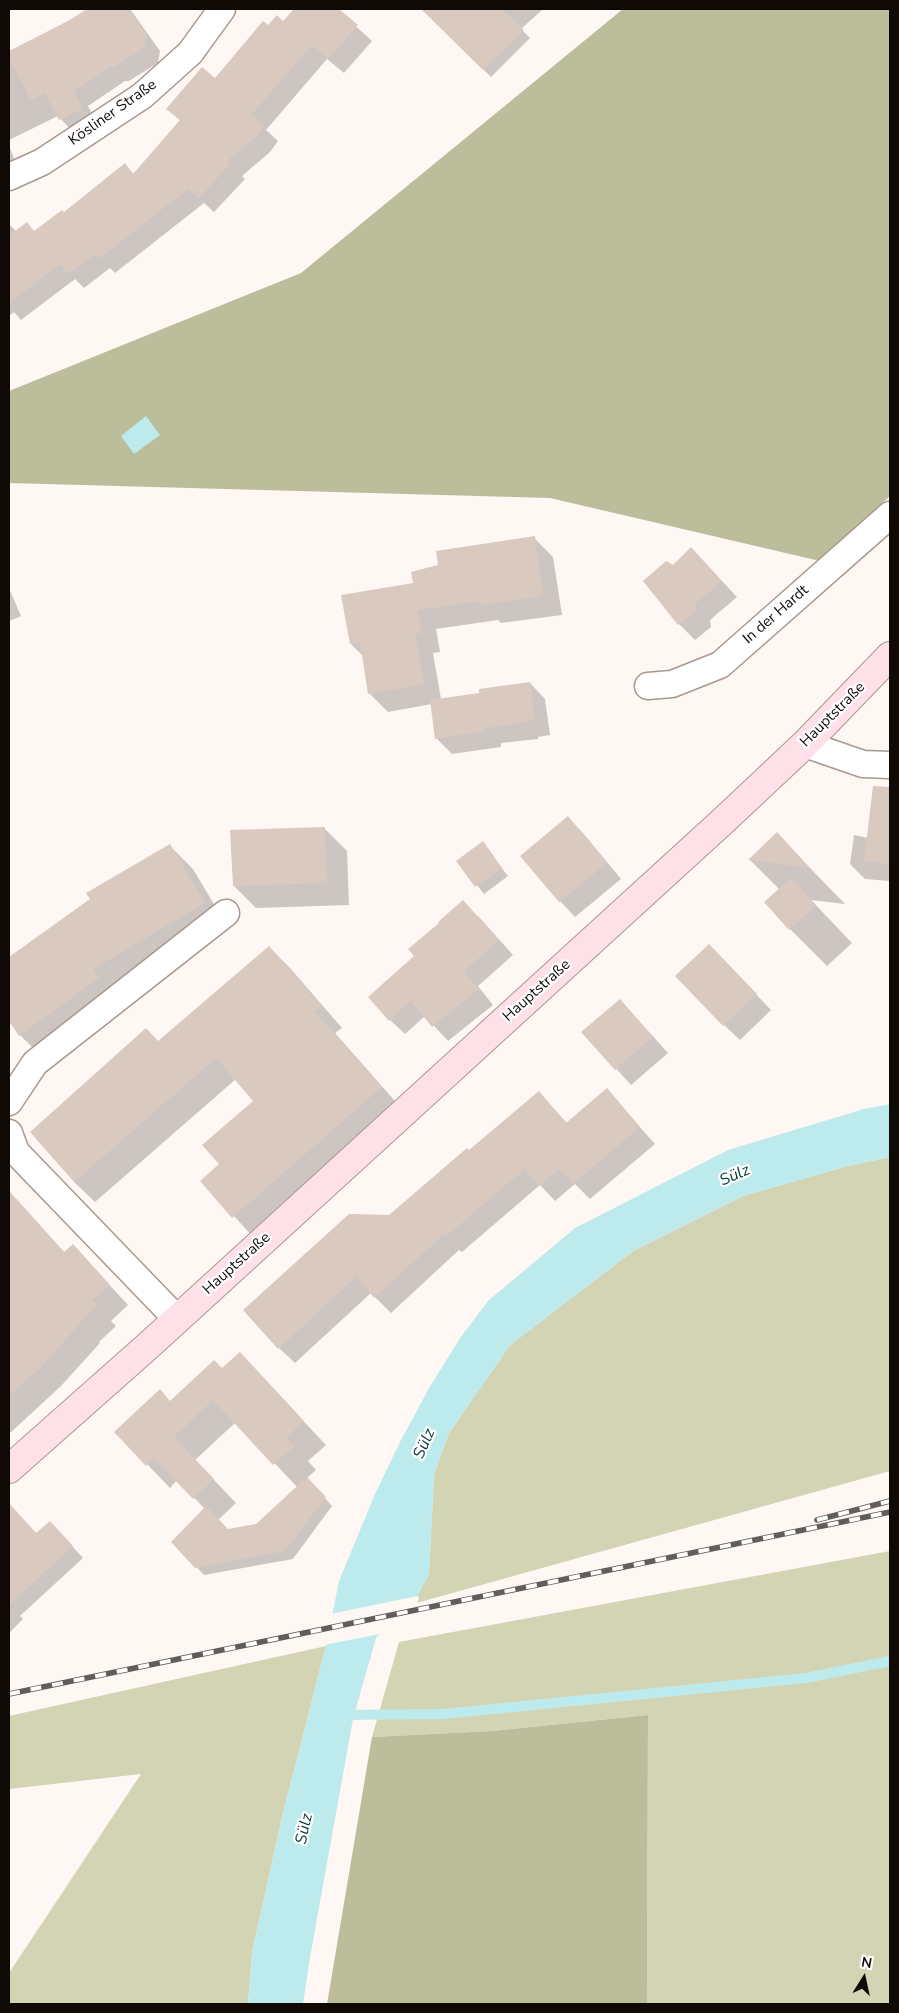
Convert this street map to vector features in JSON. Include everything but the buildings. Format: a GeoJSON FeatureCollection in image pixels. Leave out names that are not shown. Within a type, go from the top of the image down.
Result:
{"type":"FeatureCollection","features":[{"type":"Feature","properties":{"kind":"main road","name":"Hauptstraße"},"geometry":{"type":"LineString","coordinates":[[9,1470],[177,1319],[805,744],[890,656]]}},
{"type":"Feature","properties":{"kind":"street","name":"Kösliner Straße"},"geometry":{"type":"LineString","coordinates":[[9,177],[42,162],[142,96],[190,54],[222,9]]}},
{"type":"Feature","properties":{"kind":"street","name":"In der Hardt"},"geometry":{"type":"LineString","coordinates":[[648,686],[672,684],[720,665],[890,515]]}},
{"type":"Feature","properties":{"kind":"street"},"geometry":{"type":"LineString","coordinates":[[805,744],[863,764],[890,765]]}},
{"type":"Feature","properties":{"kind":"street"},"geometry":{"type":"LineString","coordinates":[[9,1102],[35,1063],[226,914]]}},
{"type":"Feature","properties":{"kind":"street"},"geometry":{"type":"LineString","coordinates":[[9,1133],[16,1152],[177,1319]]}},
{"type":"Feature","properties":{"kind":"green space"},"geometry":{"type":"Polygon","coordinates":[[[623,9],[890,9],[890,496],[820,561],[550,498],[9,483],[9,391],[301,273],[623,9]]]}},
{"type":"Feature","properties":{"kind":"green space"},"geometry":{"type":"Polygon","coordinates":[[[890,1157],[890,1471],[413,1604],[429,1574],[434,1474],[449,1433],[510,1345],[633,1251],[743,1196],[848,1166],[890,1157]]]}},
{"type":"Feature","properties":{"kind":"green space"},"geometry":{"type":"Polygon","coordinates":[[[890,1551],[890,2004],[647,2004],[648,1715],[492,1731],[372,1737],[399,1642],[890,1551]]]}},
{"type":"Feature","properties":{"kind":"green space"},"geometry":{"type":"Polygon","coordinates":[[[326,1646],[282,1817],[252,1953],[248,2004],[9,2004],[9,1973],[141,1774],[9,1789],[9,1716],[326,1646]]]}},
{"type":"Feature","properties":{"kind":"green space"},"geometry":{"type":"Polygon","coordinates":[[[648,1715],[647,2004],[327,2004],[372,1737],[492,1731],[648,1715]]]}},
{"type":"Feature","properties":{"kind":"water"},"geometry":{"type":"Polygon","coordinates":[[[146,416],[160,435],[134,454],[121,436],[146,416]]]}},
{"type":"Feature","properties":{"kind":"water","name":"Sülz"},"geometry":{"type":"Polygon","coordinates":[[[890,1104],[890,1157],[848,1166],[743,1196],[633,1251],[510,1345],[449,1433],[434,1474],[429,1574],[413,1604],[376,1638],[353,1719],[303,2004],[248,2004],[252,1953],[282,1817],[326,1646],[339,1581],[375,1494],[401,1440],[428,1390],[460,1338],[488,1301],[575,1228],[728,1150],[864,1109],[890,1104]]]}},
{"type":"Feature","properties":{"kind":"pier"},"geometry":{"type":"Polygon","coordinates":[[[418,1596],[419,1599],[415,1606],[385,1633],[324,1645],[330,1614],[418,1596]]]}},
{"type":"Feature","properties":{"kind":"waterway"},"geometry":{"type":"LineString","coordinates":[[340,1715],[443,1714],[806,1678],[890,1661]]}},
{"type":"Feature","properties":{"kind":"railway"},"geometry":{"type":"LineString","coordinates":[[817,1520],[890,1501]]}},
{"type":"Feature","properties":{"kind":"railway"},"geometry":{"type":"LineString","coordinates":[[9,1694],[890,1512]]}}]}
